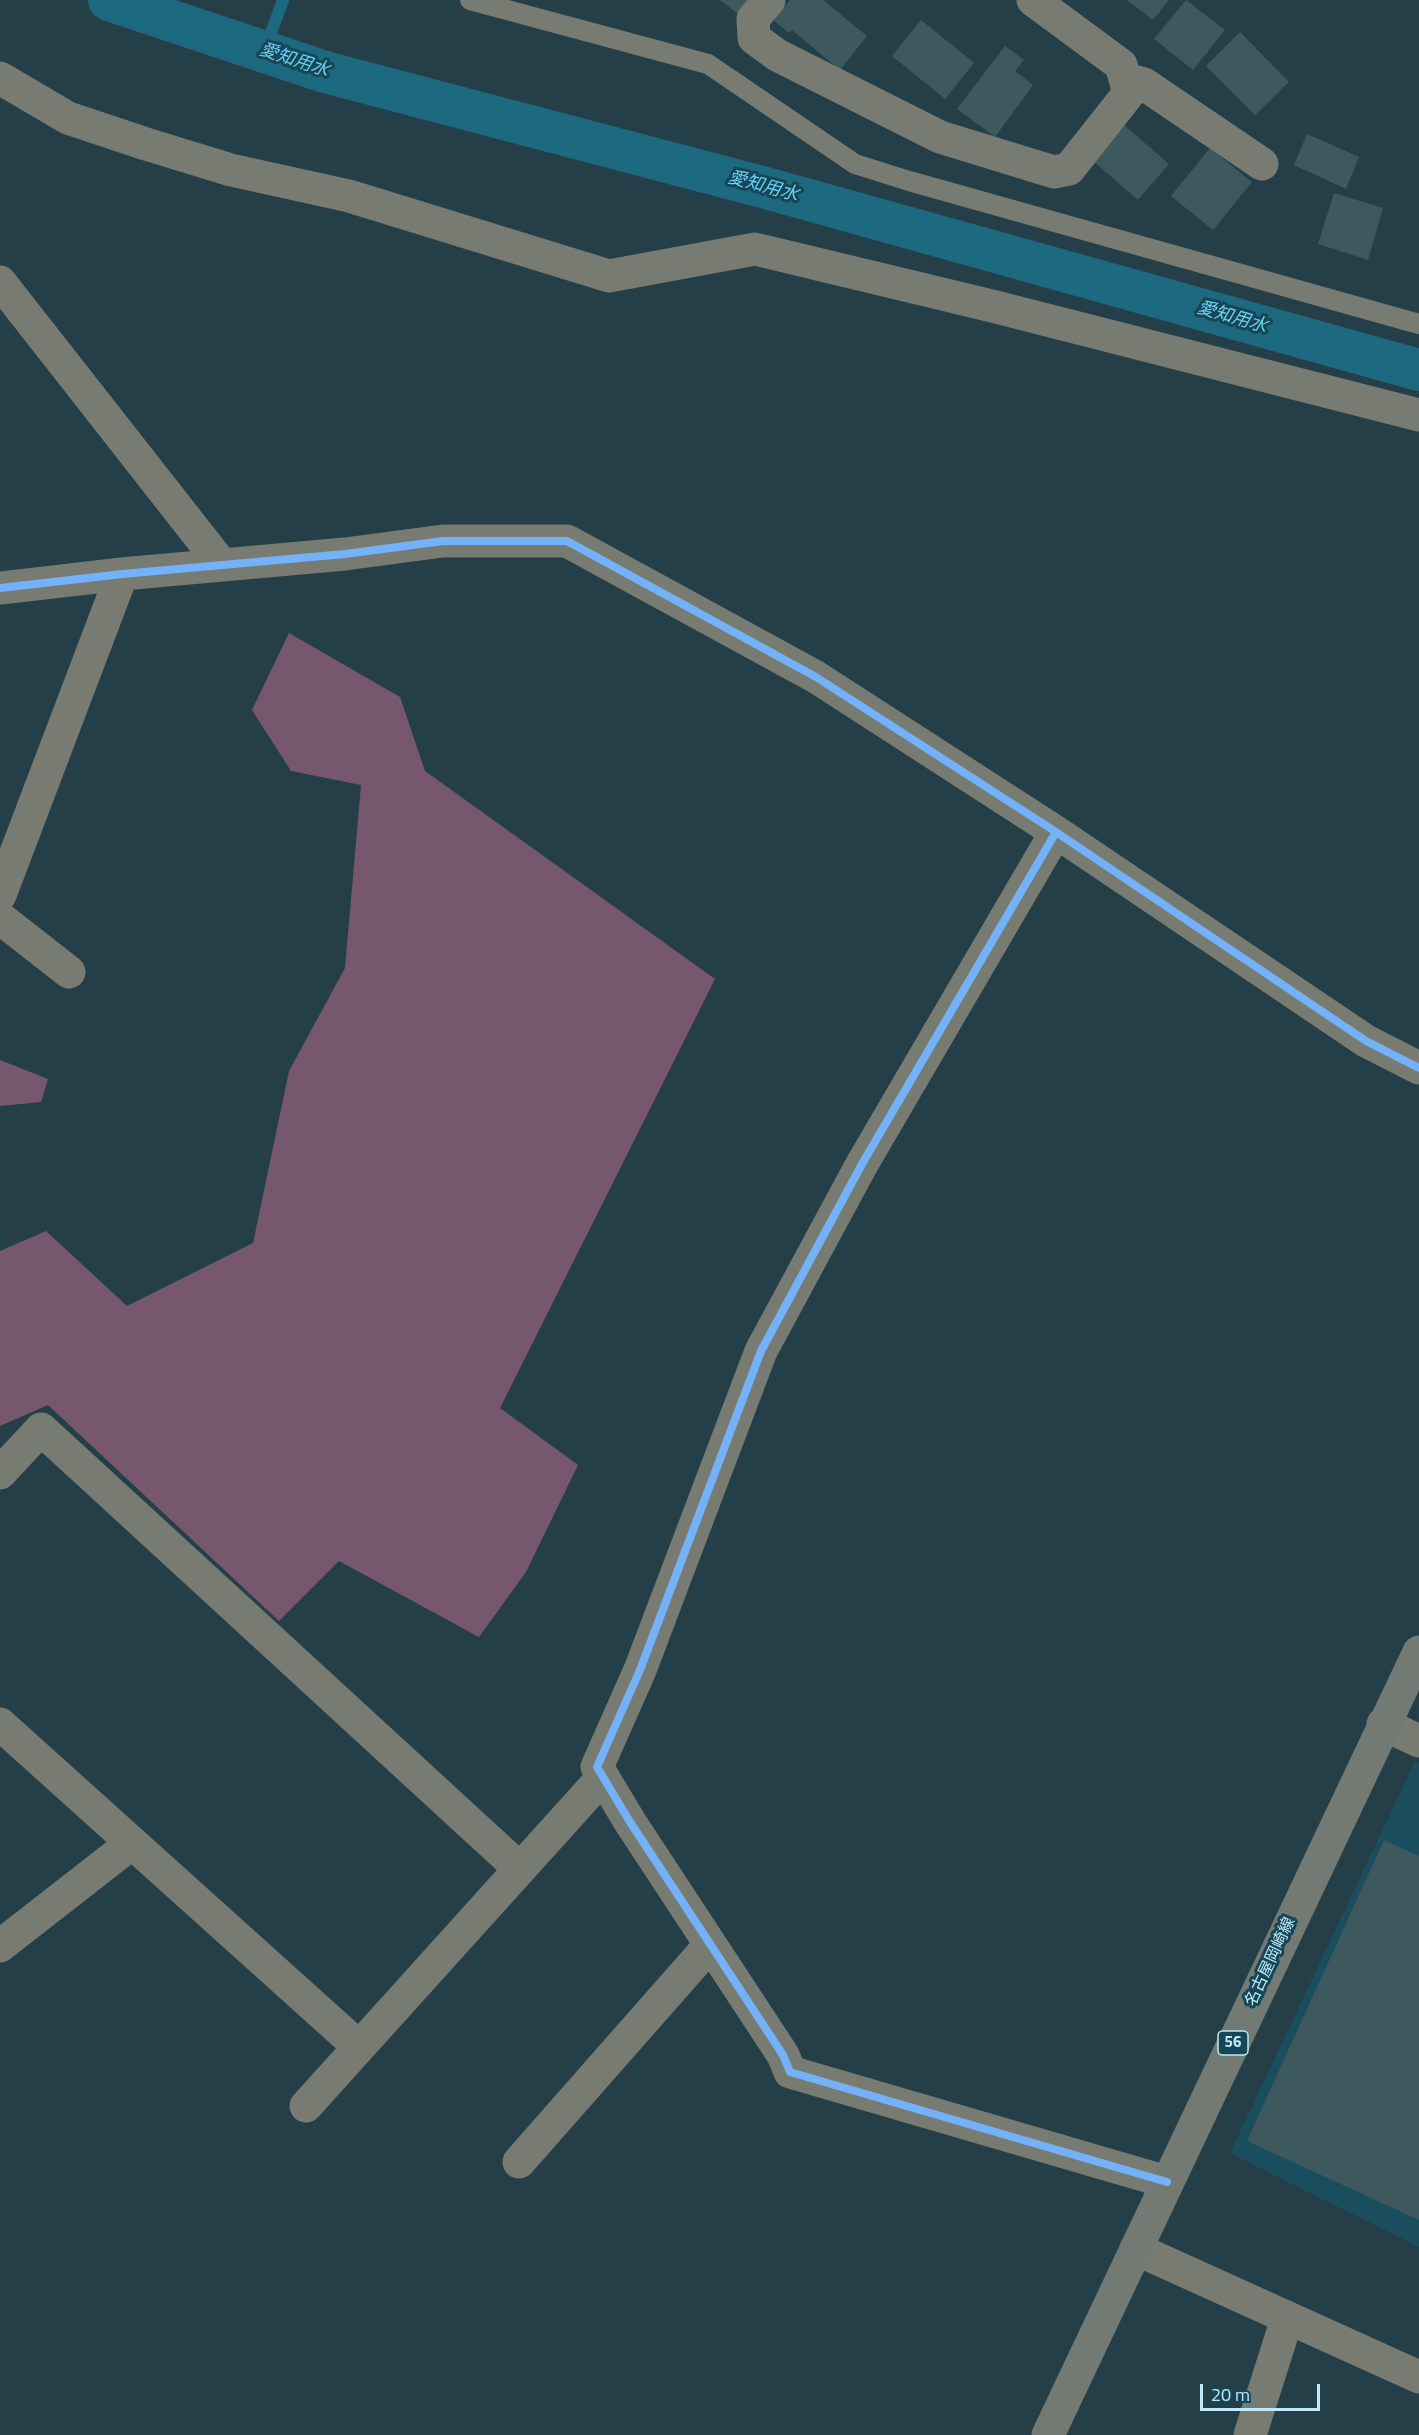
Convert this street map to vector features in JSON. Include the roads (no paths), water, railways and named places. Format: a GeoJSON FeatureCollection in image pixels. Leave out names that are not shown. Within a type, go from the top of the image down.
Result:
{"type":"FeatureCollection","features":[{"type":"Feature","properties":{"kind":"main road","name":"名古屋岡崎線"},"geometry":{"type":"LineString","coordinates":[[1048,2435],[1419,1652]]}},
{"type":"Feature","properties":{"kind":"street"},"geometry":{"type":"LineString","coordinates":[[769,0],[753,19],[754,38],[777,55],[940,137],[1054,172],[1069,169],[1129,93],[1121,64],[1033,0]]}},
{"type":"Feature","properties":{"kind":"street"},"geometry":{"type":"LineString","coordinates":[[0,78],[68,118],[146,144],[231,170],[349,196],[609,276],[755,249],[992,306],[1419,415]]}},
{"type":"Feature","properties":{"kind":"street"},"geometry":{"type":"LineString","coordinates":[[1125,79],[1144,84],[1262,164]]}},
{"type":"Feature","properties":{"kind":"street"},"geometry":{"type":"LineString","coordinates":[[0,282],[222,565]]}},
{"type":"Feature","properties":{"kind":"street"},"geometry":{"type":"LineString","coordinates":[[0,588],[122,574],[345,554],[443,541],[567,541],[816,677],[1056,832],[1366,1041],[1419,1068]]}},
{"type":"Feature","properties":{"kind":"street"},"geometry":{"type":"LineString","coordinates":[[0,895],[122,574]]}},
{"type":"Feature","properties":{"kind":"street"},"geometry":{"type":"LineString","coordinates":[[1056,832],[862,1164],[761,1351],[640,1670],[597,1767],[630,1822],[783,2055],[790,2072],[1167,2182]]}},
{"type":"Feature","properties":{"kind":"street"},"geometry":{"type":"LineString","coordinates":[[0,918],[69,972]]}},
{"type":"Feature","properties":{"kind":"street"},"geometry":{"type":"LineString","coordinates":[[0,1473],[41,1429],[520,1869]]}},
{"type":"Feature","properties":{"kind":"street"},"geometry":{"type":"LineString","coordinates":[[0,1724],[359,2047]]}},
{"type":"Feature","properties":{"kind":"street"},"geometry":{"type":"LineString","coordinates":[[1383,1724],[1419,1741]]}},
{"type":"Feature","properties":{"kind":"street"},"geometry":{"type":"LineString","coordinates":[[306,2106],[603,1777]]}},
{"type":"Feature","properties":{"kind":"street"},"geometry":{"type":"LineString","coordinates":[[0,1946],[132,1843]]}},
{"type":"Feature","properties":{"kind":"street"},"geometry":{"type":"LineString","coordinates":[[519,2162],[710,1945]]}},
{"type":"Feature","properties":{"kind":"street"},"geometry":{"type":"LineString","coordinates":[[1136,2249],[1419,2377]]}},
{"type":"Feature","properties":{"kind":"street"},"geometry":{"type":"LineString","coordinates":[[1250,2435],[1287,2319]]}},
{"type":"Feature","properties":{"kind":"lane"},"geometry":{"type":"LineString","coordinates":[[470,0],[708,64],[855,164],[909,182],[1419,324]]}},
{"type":"Feature","properties":{"kind":"waterway","name":"愛知用水"},"geometry":{"type":"LineString","coordinates":[[109,0],[325,72],[766,188],[1419,370]]}},
{"type":"Feature","properties":{"kind":"waterway"},"geometry":{"type":"LineString","coordinates":[[264,52],[283,0]]}}]}
